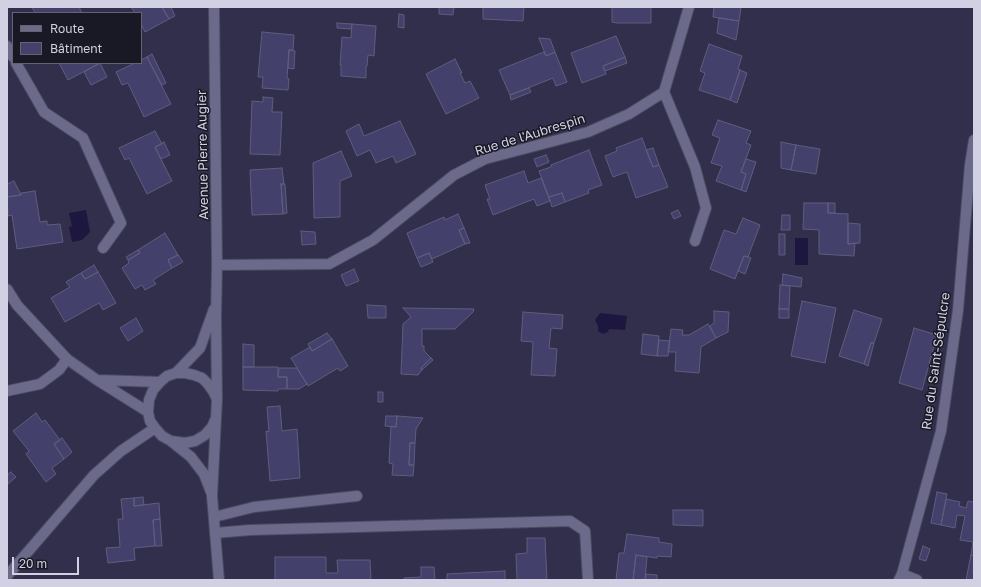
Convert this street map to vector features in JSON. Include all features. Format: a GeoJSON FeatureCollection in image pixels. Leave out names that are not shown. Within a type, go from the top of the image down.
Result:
{"type":"FeatureCollection","features":[{"type":"Feature","properties":{"kind":"street","name":"Avenue Pierre Augier"},"geometry":{"type":"LineString","coordinates":[[214,7],[217,399]]}},
{"type":"Feature","properties":{"kind":"street"},"geometry":{"type":"LineString","coordinates":[[689,7],[664,92],[695,167],[706,208],[695,242]]}},
{"type":"Feature","properties":{"kind":"street"},"geometry":{"type":"LineString","coordinates":[[7,46],[12,55]]}},
{"type":"Feature","properties":{"kind":"street"},"geometry":{"type":"LineString","coordinates":[[17,64],[44,112],[83,138],[120,224],[103,248]]}},
{"type":"Feature","properties":{"kind":"street","name":"Rue de l'Aubrespin"},"geometry":{"type":"LineString","coordinates":[[217,265],[330,264],[373,240],[454,175],[485,160],[588,132],[629,114],[664,92]]}},
{"type":"Feature","properties":{"kind":"street","name":"Rue du Saint-Sépulcre"},"geometry":{"type":"LineString","coordinates":[[901,577],[941,432],[958,310],[970,165],[974,140]]}},
{"type":"Feature","properties":{"kind":"street"},"geometry":{"type":"LineString","coordinates":[[7,289],[17,305],[67,359],[148,412]]}},
{"type":"Feature","properties":{"kind":"street"},"geometry":{"type":"LineString","coordinates":[[176,373],[200,348],[216,302]]}},
{"type":"Feature","properties":{"kind":"street"},"geometry":{"type":"LineString","coordinates":[[7,391],[40,384],[59,370],[67,359]]}},
{"type":"Feature","properties":{"kind":"street"},"geometry":{"type":"LineString","coordinates":[[212,496],[204,474],[200,468],[191,457],[171,441],[162,436],[150,420],[148,412],[149,400],[153,390],[167,376],[176,373],[185,373],[202,378],[208,384],[217,399],[212,496],[219,580]]}},
{"type":"Feature","properties":{"kind":"street"},"geometry":{"type":"LineString","coordinates":[[97,380],[160,382]]}},
{"type":"Feature","properties":{"kind":"street"},"geometry":{"type":"LineString","coordinates":[[171,441],[185,443],[195,441],[205,435],[212,427],[216,418]]}},
{"type":"Feature","properties":{"kind":"street"},"geometry":{"type":"LineString","coordinates":[[7,576],[94,475],[121,451],[155,428]]}},
{"type":"Feature","properties":{"kind":"street"},"geometry":{"type":"LineString","coordinates":[[214,517],[254,507],[357,496]]}},
{"type":"Feature","properties":{"kind":"street"},"geometry":{"type":"LineString","coordinates":[[215,533],[258,530],[570,521],[585,531],[588,580]]}},
{"type":"Feature","properties":{"kind":"street"},"geometry":{"type":"LineString","coordinates":[[901,577],[917,580]]}},
{"type":"Feature","properties":{"kind":"shaded area"},"geometry":{"type":"Polygon","coordinates":[[[86,210],[90,232],[82,240],[72,242],[69,227],[72,226],[69,213],[86,210]]]}},
{"type":"Feature","properties":{"kind":"shaded area"},"geometry":{"type":"Polygon","coordinates":[[[795,238],[808,238],[808,265],[795,265],[795,238]]]}},
{"type":"Feature","properties":{"kind":"shaded area"},"geometry":{"type":"Polygon","coordinates":[[[600,313],[627,316],[625,330],[609,329],[608,332],[603,334],[598,331],[598,326],[595,320],[600,313]]]}},
{"type":"Feature","properties":{"kind":"building"},"geometry":{"type":"Polygon","coordinates":[[[32,7],[79,7],[82,12],[34,12],[32,7]]]}},
{"type":"Feature","properties":{"kind":"building"},"geometry":{"type":"Polygon","coordinates":[[[131,7],[162,7],[169,19],[145,32],[142,26],[142,12],[134,12],[131,7]]]}},
{"type":"Feature","properties":{"kind":"building"},"geometry":{"type":"Polygon","coordinates":[[[162,7],[171,7],[175,16],[169,19],[162,7]]]}},
{"type":"Feature","properties":{"kind":"building"},"geometry":{"type":"Polygon","coordinates":[[[439,7],[454,7],[453,15],[439,14],[439,7]]]}},
{"type":"Feature","properties":{"kind":"building"},"geometry":{"type":"Polygon","coordinates":[[[483,7],[524,7],[523,21],[483,19],[483,7]]]}},
{"type":"Feature","properties":{"kind":"building"},"geometry":{"type":"Polygon","coordinates":[[[612,7],[651,7],[651,23],[612,22],[612,7]]]}},
{"type":"Feature","properties":{"kind":"building"},"geometry":{"type":"Polygon","coordinates":[[[714,7],[741,8],[739,21],[713,17],[714,7]]]}},
{"type":"Feature","properties":{"kind":"building"},"geometry":{"type":"Polygon","coordinates":[[[399,14],[404,15],[404,28],[398,27],[399,14]]]}},
{"type":"Feature","properties":{"kind":"building"},"geometry":{"type":"Polygon","coordinates":[[[719,18],[739,21],[736,40],[717,33],[719,18]]]}},
{"type":"Feature","properties":{"kind":"building"},"geometry":{"type":"Polygon","coordinates":[[[337,23],[352,24],[351,29],[337,28],[337,23]]]}},
{"type":"Feature","properties":{"kind":"building"},"geometry":{"type":"Polygon","coordinates":[[[352,24],[376,26],[374,56],[368,55],[366,78],[341,76],[340,65],[342,37],[351,38],[352,24]]]}},
{"type":"Feature","properties":{"kind":"building"},"geometry":{"type":"Polygon","coordinates":[[[262,32],[294,35],[293,50],[289,50],[287,78],[289,79],[288,90],[262,88],[263,77],[258,77],[262,32]]]}},
{"type":"Feature","properties":{"kind":"building"},"geometry":{"type":"Polygon","coordinates":[[[616,36],[625,57],[603,66],[606,74],[582,83],[571,53],[616,36]]]}},
{"type":"Feature","properties":{"kind":"building"},"geometry":{"type":"Polygon","coordinates":[[[539,38],[550,39],[555,52],[546,56],[539,38]]]}},
{"type":"Feature","properties":{"kind":"building"},"geometry":{"type":"Polygon","coordinates":[[[709,44],[742,56],[738,69],[740,70],[730,100],[699,90],[705,73],[700,71],[709,44]]]}},
{"type":"Feature","properties":{"kind":"building"},"geometry":{"type":"Polygon","coordinates":[[[289,50],[295,51],[294,69],[288,68],[289,50]]]}},
{"type":"Feature","properties":{"kind":"building"},"geometry":{"type":"Polygon","coordinates":[[[544,52],[546,56],[555,52],[567,82],[556,86],[553,78],[510,95],[499,70],[544,52]]]}},
{"type":"Feature","properties":{"kind":"building"},"geometry":{"type":"Polygon","coordinates":[[[152,54],[166,83],[162,85],[147,57],[152,54]]]}},
{"type":"Feature","properties":{"kind":"building"},"geometry":{"type":"Polygon","coordinates":[[[147,57],[171,104],[144,117],[128,83],[122,85],[116,72],[133,64],[142,64],[142,60],[147,57]]]}},
{"type":"Feature","properties":{"kind":"building"},"geometry":{"type":"Polygon","coordinates":[[[625,57],[627,63],[605,71],[603,66],[625,57]]]}},
{"type":"Feature","properties":{"kind":"building"},"geometry":{"type":"Polygon","coordinates":[[[455,59],[465,83],[470,81],[479,98],[446,114],[426,74],[455,59]]]}},
{"type":"Feature","properties":{"kind":"building"},"geometry":{"type":"Polygon","coordinates":[[[60,64],[98,64],[68,80],[60,64]]]}},
{"type":"Feature","properties":{"kind":"building"},"geometry":{"type":"Polygon","coordinates":[[[100,64],[107,77],[91,85],[84,72],[100,64]]]}},
{"type":"Feature","properties":{"kind":"building"},"geometry":{"type":"Polygon","coordinates":[[[740,70],[747,73],[737,103],[730,100],[740,70]]]}},
{"type":"Feature","properties":{"kind":"building"},"geometry":{"type":"Polygon","coordinates":[[[529,88],[531,92],[511,100],[510,95],[529,88]]]}},
{"type":"Feature","properties":{"kind":"building"},"geometry":{"type":"Polygon","coordinates":[[[263,97],[273,98],[272,112],[282,112],[280,155],[250,154],[252,101],[263,102],[263,97]]]}},
{"type":"Feature","properties":{"kind":"building"},"geometry":{"type":"Polygon","coordinates":[[[718,120],[751,131],[746,143],[751,145],[741,172],[746,174],[741,190],[716,181],[722,166],[711,163],[720,138],[712,135],[718,120]]]}},
{"type":"Feature","properties":{"kind":"building"},"geometry":{"type":"Polygon","coordinates":[[[400,121],[416,154],[396,163],[393,156],[376,163],[370,150],[357,156],[346,131],[359,124],[364,136],[400,121]]]}},
{"type":"Feature","properties":{"kind":"building"},"geometry":{"type":"Polygon","coordinates":[[[155,131],[162,144],[155,147],[172,181],[147,194],[129,158],[125,160],[119,148],[155,131]]]}},
{"type":"Feature","properties":{"kind":"building"},"geometry":{"type":"Polygon","coordinates":[[[642,138],[653,167],[659,165],[668,187],[636,198],[627,172],[613,177],[605,156],[617,151],[616,148],[642,138]]]}},
{"type":"Feature","properties":{"kind":"building"},"geometry":{"type":"Polygon","coordinates":[[[164,142],[170,155],[161,159],[155,147],[164,142]]]}},
{"type":"Feature","properties":{"kind":"building"},"geometry":{"type":"Polygon","coordinates":[[[781,142],[796,145],[791,170],[781,168],[781,142]]]}},
{"type":"Feature","properties":{"kind":"building"},"geometry":{"type":"Polygon","coordinates":[[[796,145],[820,149],[816,174],[791,170],[796,145]]]}},
{"type":"Feature","properties":{"kind":"building"},"geometry":{"type":"Polygon","coordinates":[[[653,148],[659,165],[653,167],[646,150],[653,148]]]}},
{"type":"Feature","properties":{"kind":"building"},"geometry":{"type":"Polygon","coordinates":[[[589,150],[602,185],[588,190],[589,193],[565,202],[562,193],[549,197],[539,171],[589,150]]]}},
{"type":"Feature","properties":{"kind":"building"},"geometry":{"type":"Polygon","coordinates":[[[341,151],[352,176],[340,181],[340,217],[314,218],[313,163],[341,151]]]}},
{"type":"Feature","properties":{"kind":"building"},"geometry":{"type":"Polygon","coordinates":[[[546,155],[549,162],[537,167],[534,159],[546,155]]]}},
{"type":"Feature","properties":{"kind":"building"},"geometry":{"type":"Polygon","coordinates":[[[746,159],[756,162],[746,192],[741,190],[746,174],[741,172],[746,159]]]}},
{"type":"Feature","properties":{"kind":"building"},"geometry":{"type":"Polygon","coordinates":[[[282,168],[284,184],[281,184],[283,214],[252,215],[250,170],[282,168]]]}},
{"type":"Feature","properties":{"kind":"building"},"geometry":{"type":"Polygon","coordinates":[[[524,171],[528,183],[541,178],[550,201],[537,206],[534,199],[493,215],[487,199],[490,199],[485,185],[524,171]]]}},
{"type":"Feature","properties":{"kind":"building"},"geometry":{"type":"Polygon","coordinates":[[[14,181],[21,195],[7,197],[7,184],[14,181]]]}},
{"type":"Feature","properties":{"kind":"building"},"geometry":{"type":"Polygon","coordinates":[[[281,184],[285,184],[287,213],[283,214],[281,184]]]}},
{"type":"Feature","properties":{"kind":"building"},"geometry":{"type":"Polygon","coordinates":[[[35,191],[40,222],[47,221],[47,225],[60,224],[63,242],[17,249],[12,215],[8,216],[7,197],[35,191]]]}},
{"type":"Feature","properties":{"kind":"building"},"geometry":{"type":"Polygon","coordinates":[[[562,193],[565,202],[552,207],[549,197],[562,193]]]}},
{"type":"Feature","properties":{"kind":"building"},"geometry":{"type":"Polygon","coordinates":[[[804,203],[828,203],[828,213],[848,214],[848,244],[855,243],[854,256],[819,254],[819,230],[803,229],[804,203]]]}},
{"type":"Feature","properties":{"kind":"building"},"geometry":{"type":"Polygon","coordinates":[[[828,203],[835,203],[835,213],[828,213],[828,203]]]}},
{"type":"Feature","properties":{"kind":"building"},"geometry":{"type":"Polygon","coordinates":[[[678,210],[681,216],[674,219],[671,213],[678,210]]]}},
{"type":"Feature","properties":{"kind":"building"},"geometry":{"type":"Polygon","coordinates":[[[458,214],[464,228],[459,230],[465,244],[432,259],[429,253],[417,258],[407,233],[444,217],[445,220],[458,214]]]}},
{"type":"Feature","properties":{"kind":"building"},"geometry":{"type":"Polygon","coordinates":[[[782,215],[790,215],[790,230],[781,230],[782,215]]]}},
{"type":"Feature","properties":{"kind":"building"},"geometry":{"type":"Polygon","coordinates":[[[743,218],[760,225],[748,257],[744,256],[735,279],[710,269],[724,230],[736,234],[743,218]]]}},
{"type":"Feature","properties":{"kind":"building"},"geometry":{"type":"Polygon","coordinates":[[[848,223],[860,224],[860,243],[848,244],[848,223]]]}},
{"type":"Feature","properties":{"kind":"building"},"geometry":{"type":"Polygon","coordinates":[[[464,228],[470,243],[465,244],[459,230],[464,228]]]}},
{"type":"Feature","properties":{"kind":"building"},"geometry":{"type":"Polygon","coordinates":[[[301,231],[315,232],[316,244],[302,245],[301,231]]]}},
{"type":"Feature","properties":{"kind":"building"},"geometry":{"type":"Polygon","coordinates":[[[165,233],[178,255],[168,260],[172,268],[153,280],[156,284],[145,290],[142,285],[135,289],[122,268],[129,263],[128,260],[140,253],[138,250],[165,233]]]}},
{"type":"Feature","properties":{"kind":"building"},"geometry":{"type":"Polygon","coordinates":[[[779,234],[785,234],[785,255],[779,255],[779,234]]]}},
{"type":"Feature","properties":{"kind":"building"},"geometry":{"type":"Polygon","coordinates":[[[138,250],[140,253],[128,260],[126,257],[138,250]]]}},
{"type":"Feature","properties":{"kind":"building"},"geometry":{"type":"Polygon","coordinates":[[[429,253],[433,262],[421,267],[417,258],[429,253]]]}},
{"type":"Feature","properties":{"kind":"building"},"geometry":{"type":"Polygon","coordinates":[[[178,255],[183,262],[172,268],[168,260],[178,255]]]}},
{"type":"Feature","properties":{"kind":"building"},"geometry":{"type":"Polygon","coordinates":[[[744,256],[751,258],[745,274],[738,271],[744,256]]]}},
{"type":"Feature","properties":{"kind":"building"},"geometry":{"type":"Polygon","coordinates":[[[94,265],[98,272],[85,279],[81,273],[94,265]]]}},
{"type":"Feature","properties":{"kind":"building"},"geometry":{"type":"Polygon","coordinates":[[[354,269],[359,281],[346,286],[341,275],[354,269]]]}},
{"type":"Feature","properties":{"kind":"building"},"geometry":{"type":"Polygon","coordinates":[[[98,272],[116,303],[103,310],[99,303],[65,322],[51,298],[70,287],[66,282],[81,273],[85,279],[98,272]]]}},
{"type":"Feature","properties":{"kind":"building"},"geometry":{"type":"Polygon","coordinates":[[[783,274],[802,278],[801,287],[782,285],[783,274]]]}},
{"type":"Feature","properties":{"kind":"building"},"geometry":{"type":"Polygon","coordinates":[[[780,285],[790,286],[789,309],[779,309],[780,285]]]}},
{"type":"Feature","properties":{"kind":"building"},"geometry":{"type":"Polygon","coordinates":[[[802,301],[836,308],[825,363],[791,356],[802,301]]]}},
{"type":"Feature","properties":{"kind":"building"},"geometry":{"type":"Polygon","coordinates":[[[367,305],[386,306],[386,318],[368,318],[367,305]]]}},
{"type":"Feature","properties":{"kind":"building"},"geometry":{"type":"Polygon","coordinates":[[[403,308],[474,309],[473,312],[455,329],[422,329],[422,346],[424,346],[424,351],[431,358],[421,368],[422,370],[418,375],[401,374],[403,324],[411,317],[403,308]]]}},
{"type":"Feature","properties":{"kind":"building"},"geometry":{"type":"Polygon","coordinates":[[[779,309],[789,309],[789,318],[779,318],[779,309]]]}},
{"type":"Feature","properties":{"kind":"building"},"geometry":{"type":"Polygon","coordinates":[[[854,310],[882,319],[874,343],[871,343],[864,364],[839,356],[854,310]]]}},
{"type":"Feature","properties":{"kind":"building"},"geometry":{"type":"Polygon","coordinates":[[[714,311],[729,312],[728,332],[716,338],[710,326],[714,323],[714,311]]]}},
{"type":"Feature","properties":{"kind":"building"},"geometry":{"type":"Polygon","coordinates":[[[523,312],[563,315],[562,329],[551,328],[549,348],[557,349],[555,376],[531,375],[533,342],[521,341],[523,312]]]}},
{"type":"Feature","properties":{"kind":"building"},"geometry":{"type":"Polygon","coordinates":[[[136,318],[143,331],[128,341],[120,328],[136,318]]]}},
{"type":"Feature","properties":{"kind":"building"},"geometry":{"type":"Polygon","coordinates":[[[708,324],[716,338],[701,347],[699,373],[675,371],[676,352],[668,352],[671,329],[683,330],[682,335],[689,335],[708,324]]]}},
{"type":"Feature","properties":{"kind":"building"},"geometry":{"type":"Polygon","coordinates":[[[914,328],[937,335],[922,390],[899,383],[914,328]]]}},
{"type":"Feature","properties":{"kind":"building"},"geometry":{"type":"Polygon","coordinates":[[[327,333],[332,339],[312,351],[308,344],[327,333]]]}},
{"type":"Feature","properties":{"kind":"building"},"geometry":{"type":"Polygon","coordinates":[[[643,334],[659,336],[657,356],[641,354],[643,334]]]}},
{"type":"Feature","properties":{"kind":"building"},"geometry":{"type":"Polygon","coordinates":[[[332,339],[348,366],[340,371],[338,368],[308,386],[291,358],[310,347],[312,351],[332,339]]]}},
{"type":"Feature","properties":{"kind":"building"},"geometry":{"type":"Polygon","coordinates":[[[659,340],[670,341],[668,356],[657,356],[659,340]]]}},
{"type":"Feature","properties":{"kind":"building"},"geometry":{"type":"Polygon","coordinates":[[[871,343],[874,343],[868,366],[864,364],[871,343]]]}},
{"type":"Feature","properties":{"kind":"building"},"geometry":{"type":"Polygon","coordinates":[[[243,344],[254,345],[254,367],[243,367],[243,344]]]}},
{"type":"Feature","properties":{"kind":"building"},"geometry":{"type":"Polygon","coordinates":[[[431,358],[433,360],[422,370],[421,368],[431,358]]]}},
{"type":"Feature","properties":{"kind":"building"},"geometry":{"type":"Polygon","coordinates":[[[243,367],[278,367],[278,377],[287,377],[287,389],[278,389],[278,391],[243,390],[243,367]]]}},
{"type":"Feature","properties":{"kind":"building"},"geometry":{"type":"Polygon","coordinates":[[[279,368],[297,368],[307,384],[299,389],[287,389],[287,377],[278,377],[279,368]]]}},
{"type":"Feature","properties":{"kind":"building"},"geometry":{"type":"Polygon","coordinates":[[[378,392],[383,392],[383,402],[378,402],[378,392]]]}},
{"type":"Feature","properties":{"kind":"building"},"geometry":{"type":"Polygon","coordinates":[[[280,406],[282,431],[297,429],[300,478],[270,481],[266,431],[269,432],[267,407],[280,406]]]}},
{"type":"Feature","properties":{"kind":"building"},"geometry":{"type":"Polygon","coordinates":[[[36,413],[42,422],[45,420],[60,440],[54,444],[64,459],[52,468],[56,474],[46,482],[26,454],[29,451],[13,431],[36,413]]]}},
{"type":"Feature","properties":{"kind":"building"},"geometry":{"type":"Polygon","coordinates":[[[386,416],[397,416],[396,427],[385,426],[386,416]]]}},
{"type":"Feature","properties":{"kind":"building"},"geometry":{"type":"Polygon","coordinates":[[[397,416],[423,418],[416,429],[415,443],[410,443],[409,465],[414,465],[413,476],[392,475],[393,464],[389,463],[391,426],[396,427],[397,416]]]}},
{"type":"Feature","properties":{"kind":"building"},"geometry":{"type":"Polygon","coordinates":[[[62,438],[72,452],[64,459],[54,444],[62,438]]]}},
{"type":"Feature","properties":{"kind":"building"},"geometry":{"type":"Polygon","coordinates":[[[410,443],[415,443],[414,465],[409,465],[410,443]]]}},
{"type":"Feature","properties":{"kind":"building"},"geometry":{"type":"Polygon","coordinates":[[[11,472],[16,477],[7,485],[7,475],[11,472]]]}},
{"type":"Feature","properties":{"kind":"building"},"geometry":{"type":"Polygon","coordinates":[[[937,492],[947,494],[941,525],[931,523],[937,492]]]}},
{"type":"Feature","properties":{"kind":"building"},"geometry":{"type":"Polygon","coordinates":[[[143,497],[144,505],[134,506],[134,498],[143,497]]]}},
{"type":"Feature","properties":{"kind":"building"},"geometry":{"type":"Polygon","coordinates":[[[134,498],[134,506],[159,503],[160,519],[153,520],[155,546],[134,548],[135,560],[108,563],[106,548],[120,547],[118,519],[123,519],[121,499],[134,498]]]}},
{"type":"Feature","properties":{"kind":"building"},"geometry":{"type":"Polygon","coordinates":[[[946,499],[960,502],[959,506],[966,508],[968,501],[974,502],[974,556],[971,555],[973,542],[960,540],[965,516],[957,515],[955,528],[941,525],[946,499]]]}},
{"type":"Feature","properties":{"kind":"building"},"geometry":{"type":"Polygon","coordinates":[[[673,510],[703,510],[703,526],[673,525],[673,510]]]}},
{"type":"Feature","properties":{"kind":"building"},"geometry":{"type":"Polygon","coordinates":[[[160,519],[162,546],[155,546],[153,520],[160,519]]]}},
{"type":"Feature","properties":{"kind":"building"},"geometry":{"type":"Polygon","coordinates":[[[627,534],[659,538],[659,542],[672,544],[671,557],[657,556],[657,558],[636,555],[633,580],[616,580],[619,553],[624,553],[627,534]]]}},
{"type":"Feature","properties":{"kind":"building"},"geometry":{"type":"Polygon","coordinates":[[[527,538],[545,538],[547,580],[517,580],[516,554],[527,553],[527,538]]]}},
{"type":"Feature","properties":{"kind":"building"},"geometry":{"type":"Polygon","coordinates":[[[923,546],[930,549],[926,561],[919,559],[923,546]]]}},
{"type":"Feature","properties":{"kind":"building"},"geometry":{"type":"Polygon","coordinates":[[[636,555],[647,557],[645,580],[633,580],[636,555]]]}},
{"type":"Feature","properties":{"kind":"building"},"geometry":{"type":"Polygon","coordinates":[[[971,555],[974,556],[974,580],[966,580],[971,555]]]}},
{"type":"Feature","properties":{"kind":"building"},"geometry":{"type":"Polygon","coordinates":[[[275,557],[326,557],[326,573],[338,573],[337,560],[370,560],[371,580],[275,580],[275,557]]]}},
{"type":"Feature","properties":{"kind":"building"},"geometry":{"type":"Polygon","coordinates":[[[421,567],[434,567],[435,580],[404,580],[404,578],[421,577],[421,567]]]}},
{"type":"Feature","properties":{"kind":"building"},"geometry":{"type":"Polygon","coordinates":[[[505,571],[505,580],[447,580],[447,574],[505,571]]]}},
{"type":"Feature","properties":{"kind":"building"},"geometry":{"type":"Polygon","coordinates":[[[646,574],[657,575],[657,580],[645,580],[646,574]]]}}]}
